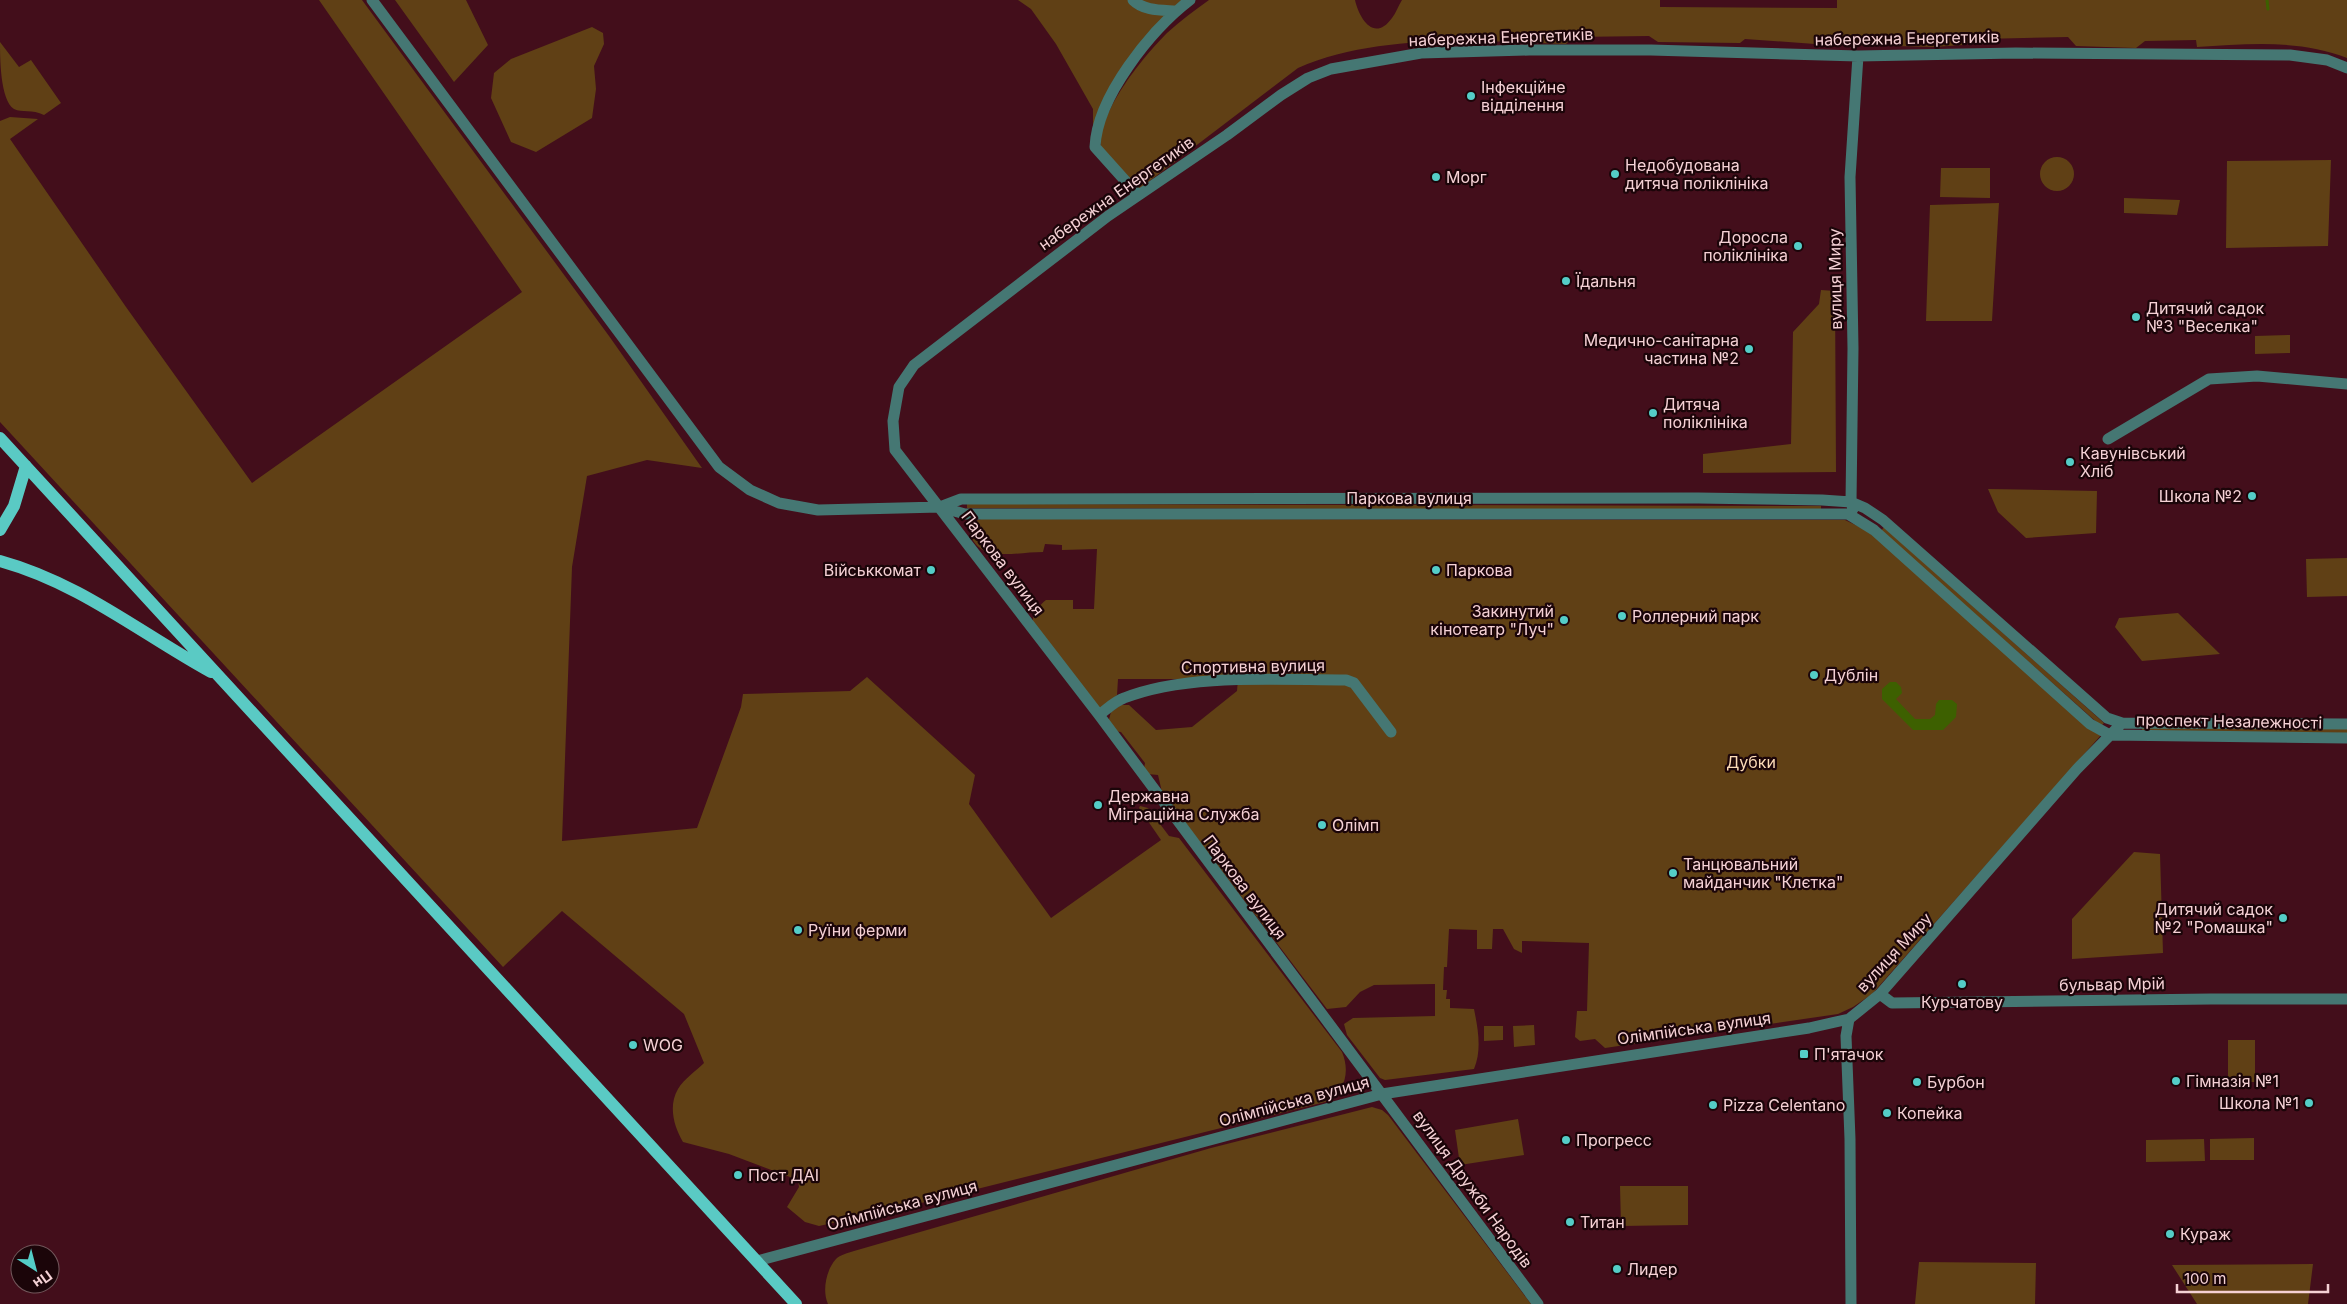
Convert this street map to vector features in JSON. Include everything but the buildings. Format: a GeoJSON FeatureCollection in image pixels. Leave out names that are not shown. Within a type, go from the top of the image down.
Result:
{"type":"FeatureCollection","features":[{"type":"Feature","properties":{"kind":"main road"},"geometry":{"type":"LineString","coordinates":[[0,438],[315,783],[796,1304]]}},
{"type":"Feature","properties":{"kind":"main road"},"geometry":{"type":"LineString","coordinates":[[0,530],[14,506],[26,466]]}},
{"type":"Feature","properties":{"kind":"main road"},"geometry":{"type":"LineString","coordinates":[[0,561],[40,574],[78,591],[220,677]]}},
{"type":"Feature","properties":{"kind":"street"},"geometry":{"type":"LineString","coordinates":[[372,0],[719,468],[750,490],[779,503],[818,510],[940,507]]}},
{"type":"Feature","properties":{"kind":"street"},"geometry":{"type":"LineString","coordinates":[[1133,0],[1138,5],[1152,10],[1176,11]]}},
{"type":"Feature","properties":{"kind":"street"},"geometry":{"type":"LineString","coordinates":[[1138,195],[1095,147],[1098,123],[1110,96],[1129,65],[1176,11],[1190,0]]}},
{"type":"Feature","properties":{"kind":"street","name":"набережна Енергетиків"},"geometry":{"type":"LineString","coordinates":[[940,507],[895,450],[893,421],[899,387],[914,365],[1062,250],[1138,195],[1227,135],[1281,95],[1308,78],[1332,69],[1421,53],[1651,50],[1858,56],[2007,53],[2290,55],[2327,60],[2347,68]]}},
{"type":"Feature","properties":{"kind":"street","name":"вулиця Миру"},"geometry":{"type":"LineString","coordinates":[[1856,518],[1851,502],[1853,348],[1850,177],[1858,56]]}},
{"type":"Feature","properties":{"kind":"street"},"geometry":{"type":"LineString","coordinates":[[2108,439],[2209,379],[2256,376],[2347,384]]}},
{"type":"Feature","properties":{"kind":"street","name":"Паркова вулиця"},"geometry":{"type":"LineString","coordinates":[[940,507],[961,499],[1698,498],[1851,502]]}},
{"type":"Feature","properties":{"kind":"street"},"geometry":{"type":"LineString","coordinates":[[1851,502],[1865,508],[1883,520],[2099,712],[2107,718],[2122,723]]}},
{"type":"Feature","properties":{"kind":"street","name":"Паркова вулиця"},"geometry":{"type":"LineString","coordinates":[[940,507],[965,514],[1848,514],[1874,530],[2090,724],[2110,735]]}},
{"type":"Feature","properties":{"kind":"street","name":"Паркова вулиця"},"geometry":{"type":"LineString","coordinates":[[940,507],[1099,715],[1254,926],[1382,1094]]}},
{"type":"Feature","properties":{"kind":"street","name":"Спортивна вулиця"},"geometry":{"type":"LineString","coordinates":[[1099,715],[1121,698],[1165,685],[1250,680],[1346,680],[1354,683],[1391,732]]}},
{"type":"Feature","properties":{"kind":"street","name":"вулиця Миру"},"geometry":{"type":"LineString","coordinates":[[1849,1018],[1880,994],[2077,769],[2122,723]]}},
{"type":"Feature","properties":{"kind":"street","name":"проспект Незалежності"},"geometry":{"type":"LineString","coordinates":[[2122,723],[2347,724]]}},
{"type":"Feature","properties":{"kind":"street","name":"проспект Незалежності"},"geometry":{"type":"LineString","coordinates":[[2110,735],[2347,738]]}},
{"type":"Feature","properties":{"kind":"street","name":"бульвар Мрій"},"geometry":{"type":"LineString","coordinates":[[1880,994],[1892,1003],[2347,999]]}},
{"type":"Feature","properties":{"kind":"street"},"geometry":{"type":"LineString","coordinates":[[1849,1018],[1846,1036],[1850,1139],[1851,1304]]}},
{"type":"Feature","properties":{"kind":"street","name":"Олімпійська вулиця"},"geometry":{"type":"LineString","coordinates":[[757,1261],[1382,1094],[1809,1028],[1849,1018]]}},
{"type":"Feature","properties":{"kind":"street","name":"вулиця Дружби Народів"},"geometry":{"type":"LineString","coordinates":[[1382,1094],[1538,1304]]}},
{"type":"Feature","properties":{"kind":"green space"},"geometry":{"type":"Polygon","coordinates":[[[319,0],[362,0],[609,336],[702,468],[647,460],[587,476],[572,567],[562,841],[697,828],[741,707],[743,694],[850,691],[867,677],[975,775],[969,804],[1051,918],[1161,840],[1139,808],[1140,806],[1148,808],[1169,836],[1179,838],[1342,1052],[1346,1074],[1338,1093],[1325,1102],[897,1209],[819,1226],[805,1222],[787,1207],[799,1187],[798,1180],[729,1154],[683,1142],[673,1116],[673,1102],[683,1082],[704,1063],[684,1014],[562,911],[503,967],[0,422],[0,121],[10,117],[38,119],[10,139],[126,307],[252,483],[522,292],[319,0]]]}},
{"type":"Feature","properties":{"kind":"green space"},"geometry":{"type":"Polygon","coordinates":[[[395,0],[466,0],[488,45],[454,82],[395,0]]]}},
{"type":"Feature","properties":{"kind":"green space"},"geometry":{"type":"Polygon","coordinates":[[[1018,0],[1190,0],[1151,40],[1093,132],[1093,109],[1056,44],[1031,9],[1018,0]]]}},
{"type":"Feature","properties":{"kind":"green space"},"geometry":{"type":"Polygon","coordinates":[[[1209,0],[1355,0],[1360,14],[1368,25],[1373,28],[1379,28],[1392,18],[1402,0],[1660,0],[1660,7],[1837,8],[1837,0],[2347,0],[2347,58],[2329,52],[2292,45],[2254,44],[2197,47],[2196,40],[2145,41],[2136,48],[2076,46],[2068,37],[1981,39],[1963,45],[1934,47],[1815,44],[1745,39],[1740,43],[1658,42],[1649,36],[1573,37],[1566,44],[1465,41],[1395,44],[1329,57],[1298,68],[1139,189],[1101,147],[1106,118],[1124,86],[1157,43],[1209,0]]]}},
{"type":"Feature","properties":{"kind":"green space"},"geometry":{"type":"Polygon","coordinates":[[[592,27],[603,33],[604,44],[594,66],[596,89],[592,118],[536,152],[511,142],[491,98],[494,73],[511,59],[592,27]]]}},
{"type":"Feature","properties":{"kind":"green space"},"geometry":{"type":"Polygon","coordinates":[[[0,42],[19,67],[31,60],[61,103],[44,115],[20,111],[14,109],[9,104],[3,88],[0,42]]]}},
{"type":"Feature","properties":{"kind":"green space"},"geometry":{"type":"Polygon","coordinates":[[[2057,157],[2069,162],[2074,174],[2069,186],[2057,191],[2045,186],[2040,174],[2045,162],[2057,157]]]}},
{"type":"Feature","properties":{"kind":"green space"},"geometry":{"type":"Polygon","coordinates":[[[2331,160],[2328,246],[2226,248],[2227,161],[2331,160]]]}},
{"type":"Feature","properties":{"kind":"green space"},"geometry":{"type":"Polygon","coordinates":[[[1941,168],[1990,168],[1990,198],[1940,197],[1941,168]]]}},
{"type":"Feature","properties":{"kind":"green space"},"geometry":{"type":"Polygon","coordinates":[[[2124,198],[2180,200],[2177,215],[2124,213],[2124,198]]]}},
{"type":"Feature","properties":{"kind":"green space"},"geometry":{"type":"Polygon","coordinates":[[[1999,203],[1992,321],[1926,321],[1930,205],[1999,203]]]}},
{"type":"Feature","properties":{"kind":"green space"},"geometry":{"type":"Polygon","coordinates":[[[1821,290],[1835,291],[1836,472],[1703,473],[1703,454],[1791,444],[1793,332],[1819,304],[1821,290]]]}},
{"type":"Feature","properties":{"kind":"green space"},"geometry":{"type":"Polygon","coordinates":[[[2290,335],[2290,353],[2255,354],[2255,336],[2290,335]]]}},
{"type":"Feature","properties":{"kind":"green space"},"geometry":{"type":"Polygon","coordinates":[[[1988,489],[2097,491],[2096,533],[2026,538],[1998,512],[1988,489]]]}},
{"type":"Feature","properties":{"kind":"green space"},"geometry":{"type":"Polygon","coordinates":[[[967,504],[1821,506],[1821,510],[967,508],[967,504]]]}},
{"type":"Feature","properties":{"kind":"green space","name":"Дубки"},"geometry":{"type":"Polygon","coordinates":[[[981,519],[1845,520],[1868,531],[2101,735],[1872,994],[1853,1007],[1838,1014],[1605,1048],[1595,1039],[1580,1041],[1575,1037],[1577,1011],[1587,1011],[1589,943],[1522,941],[1522,953],[1514,949],[1503,929],[1493,929],[1492,949],[1477,949],[1477,930],[1449,929],[1447,967],[1444,967],[1443,990],[1447,990],[1446,999],[1450,999],[1450,1008],[1474,1009],[1479,1047],[1474,1069],[1385,1080],[1380,1078],[1347,1035],[1344,1024],[1353,1018],[1435,1016],[1435,984],[1374,985],[1360,992],[1346,1007],[1327,1009],[1162,792],[1158,775],[1148,774],[1144,769],[1145,763],[1121,732],[1113,731],[1108,723],[1111,712],[1121,705],[1129,705],[1156,730],[1192,727],[1237,691],[1238,679],[1118,679],[1117,695],[1103,707],[1097,707],[1033,622],[1033,618],[1035,612],[1046,600],[1073,600],[1073,609],[1094,609],[1097,549],[1062,550],[1062,545],[1045,544],[1043,552],[991,553],[979,548],[971,538],[971,527],[974,522],[981,519]]]}},
{"type":"Feature","properties":{"kind":"green space"},"geometry":{"type":"Polygon","coordinates":[[[1884,527],[2104,723],[2101,726],[1881,531],[1884,527]]]}},
{"type":"Feature","properties":{"kind":"green space"},"geometry":{"type":"Polygon","coordinates":[[[2347,558],[2347,596],[2307,597],[2306,559],[2347,558]]]}},
{"type":"Feature","properties":{"kind":"green space"},"geometry":{"type":"Polygon","coordinates":[[[2178,613],[2220,654],[2142,661],[2115,627],[2119,618],[2178,613]]]}},
{"type":"Feature","properties":{"kind":"green space"},"geometry":{"type":"Polygon","coordinates":[[[2142,727],[2347,728],[2347,733],[2142,732],[2142,727]]]}},
{"type":"Feature","properties":{"kind":"green space"},"geometry":{"type":"Polygon","coordinates":[[[2134,852],[2160,854],[2163,953],[2072,959],[2072,919],[2134,852]]]}},
{"type":"Feature","properties":{"kind":"green space"},"geometry":{"type":"Polygon","coordinates":[[[1534,1025],[1535,1045],[1514,1047],[1513,1026],[1534,1025]]]}},
{"type":"Feature","properties":{"kind":"green space"},"geometry":{"type":"Polygon","coordinates":[[[1484,1026],[1503,1026],[1503,1040],[1484,1041],[1484,1026]]]}},
{"type":"Feature","properties":{"kind":"green space"},"geometry":{"type":"Polygon","coordinates":[[[2228,1040],[2255,1040],[2255,1082],[2228,1082],[2228,1040]]]}},
{"type":"Feature","properties":{"kind":"green space"},"geometry":{"type":"Polygon","coordinates":[[[1372,1107],[1382,1110],[1388,1115],[1531,1304],[828,1304],[826,1299],[827,1275],[836,1259],[844,1254],[1211,1148],[1372,1107]]]}},
{"type":"Feature","properties":{"kind":"green space"},"geometry":{"type":"Polygon","coordinates":[[[1518,1119],[1524,1155],[1460,1165],[1455,1130],[1518,1119]]]}},
{"type":"Feature","properties":{"kind":"green space"},"geometry":{"type":"Polygon","coordinates":[[[2254,1138],[2254,1160],[2210,1160],[2210,1139],[2254,1138]]]}},
{"type":"Feature","properties":{"kind":"green space"},"geometry":{"type":"Polygon","coordinates":[[[2204,1139],[2205,1161],[2146,1162],[2146,1140],[2204,1139]]]}},
{"type":"Feature","properties":{"kind":"green space"},"geometry":{"type":"Polygon","coordinates":[[[1620,1186],[1688,1186],[1688,1225],[1621,1226],[1620,1186]]]}},
{"type":"Feature","properties":{"kind":"green space"},"geometry":{"type":"Polygon","coordinates":[[[1919,1262],[2036,1263],[2035,1304],[1915,1304],[1919,1262]]]}},
{"type":"Feature","properties":{"kind":"green space"},"geometry":{"type":"Polygon","coordinates":[[[2313,1264],[2308,1304],[2197,1304],[2172,1265],[2313,1264]]]}},
{"type":"Feature","properties":{"kind":"shaded area"},"geometry":{"type":"Polygon","coordinates":[[[1890,682],[1896,682],[1901,687],[1902,693],[1896,699],[1915,719],[1930,719],[1935,715],[1936,704],[1939,700],[1952,700],[1957,704],[1956,717],[1943,730],[1913,730],[1882,699],[1882,689],[1890,682]]]}},
{"type":"Feature","properties":{"kind":"waterway"},"geometry":{"type":"LineString","coordinates":[[2267,0],[2268,9]]}},
{"type":"Feature","properties":{"kind":"place","name":"Інфекційне відділення"},"geometry":{"type":"Point","coordinates":[1471,96]}},
{"type":"Feature","properties":{"kind":"place","name":"Недобудована дитяча поліклініка"},"geometry":{"type":"Point","coordinates":[1615,174]}},
{"type":"Feature","properties":{"kind":"place","name":"Морг"},"geometry":{"type":"Point","coordinates":[1436,177]}},
{"type":"Feature","properties":{"kind":"place","name":"Доросла поліклініка"},"geometry":{"type":"Point","coordinates":[1798,246]}},
{"type":"Feature","properties":{"kind":"place","name":"Їдальня"},"geometry":{"type":"Point","coordinates":[1566,281]}},
{"type":"Feature","properties":{"kind":"place","name":"Дитячий садок №3 \"Веселка\""},"geometry":{"type":"Point","coordinates":[2136,317]}},
{"type":"Feature","properties":{"kind":"place","name":"Медично-санітарна частина №2"},"geometry":{"type":"Point","coordinates":[1749,349]}},
{"type":"Feature","properties":{"kind":"place","name":"Дитяча поліклініка"},"geometry":{"type":"Point","coordinates":[1653,413]}},
{"type":"Feature","properties":{"kind":"place","name":"Кавунівський Хліб"},"geometry":{"type":"Point","coordinates":[2070,462]}},
{"type":"Feature","properties":{"kind":"place","name":"Школа №2"},"geometry":{"type":"Point","coordinates":[2252,496]}},
{"type":"Feature","properties":{"kind":"place","name":"Військкомат"},"geometry":{"type":"Point","coordinates":[931,570]}},
{"type":"Feature","properties":{"kind":"place","name":"Паркова"},"geometry":{"type":"Point","coordinates":[1436,570]}},
{"type":"Feature","properties":{"kind":"place","name":"Роллерний парк"},"geometry":{"type":"Point","coordinates":[1622,616]}},
{"type":"Feature","properties":{"kind":"place","name":"Закинутий кінотеатр \"Луч\""},"geometry":{"type":"Point","coordinates":[1564,620]}},
{"type":"Feature","properties":{"kind":"place","name":"Дублін"},"geometry":{"type":"Point","coordinates":[1814,675]}},
{"type":"Feature","properties":{"kind":"place","name":"Державна Міграційна Служба"},"geometry":{"type":"Point","coordinates":[1098,805]}},
{"type":"Feature","properties":{"kind":"place","name":"Олімп"},"geometry":{"type":"Point","coordinates":[1322,825]}},
{"type":"Feature","properties":{"kind":"place","name":"Танцювальний майданчик \"Клєтка\""},"geometry":{"type":"Point","coordinates":[1673,873]}},
{"type":"Feature","properties":{"kind":"place","name":"Дитячий садок №2 \"Ромашка\""},"geometry":{"type":"Point","coordinates":[2283,918]}},
{"type":"Feature","properties":{"kind":"place","name":"Руїни ферми"},"geometry":{"type":"Point","coordinates":[798,930]}},
{"type":"Feature","properties":{"kind":"place","name":"Курчатову"},"geometry":{"type":"Point","coordinates":[1962,984]}},
{"type":"Feature","properties":{"kind":"place","name":"WOG"},"geometry":{"type":"Point","coordinates":[633,1045]}},
{"type":"Feature","properties":{"kind":"place","name":"П'ятачок"},"geometry":{"type":"Point","coordinates":[1804,1054]}},
{"type":"Feature","properties":{"kind":"place","name":"Гімназія №1"},"geometry":{"type":"Point","coordinates":[2176,1081]}},
{"type":"Feature","properties":{"kind":"place","name":"Бурбон"},"geometry":{"type":"Point","coordinates":[1917,1082]}},
{"type":"Feature","properties":{"kind":"place","name":"Школа №1"},"geometry":{"type":"Point","coordinates":[2309,1103]}},
{"type":"Feature","properties":{"kind":"place","name":"Pizza Celentano"},"geometry":{"type":"Point","coordinates":[1713,1105]}},
{"type":"Feature","properties":{"kind":"place","name":"Копейка"},"geometry":{"type":"Point","coordinates":[1887,1113]}},
{"type":"Feature","properties":{"kind":"place","name":"Прогресс"},"geometry":{"type":"Point","coordinates":[1566,1140]}},
{"type":"Feature","properties":{"kind":"place","name":"Пост ДАІ"},"geometry":{"type":"Point","coordinates":[738,1175]}},
{"type":"Feature","properties":{"kind":"place","name":"Титан"},"geometry":{"type":"Point","coordinates":[1570,1222]}},
{"type":"Feature","properties":{"kind":"place","name":"Кураж"},"geometry":{"type":"Point","coordinates":[2170,1234]}},
{"type":"Feature","properties":{"kind":"place","name":"Лидер"},"geometry":{"type":"Point","coordinates":[1617,1269]}}]}
